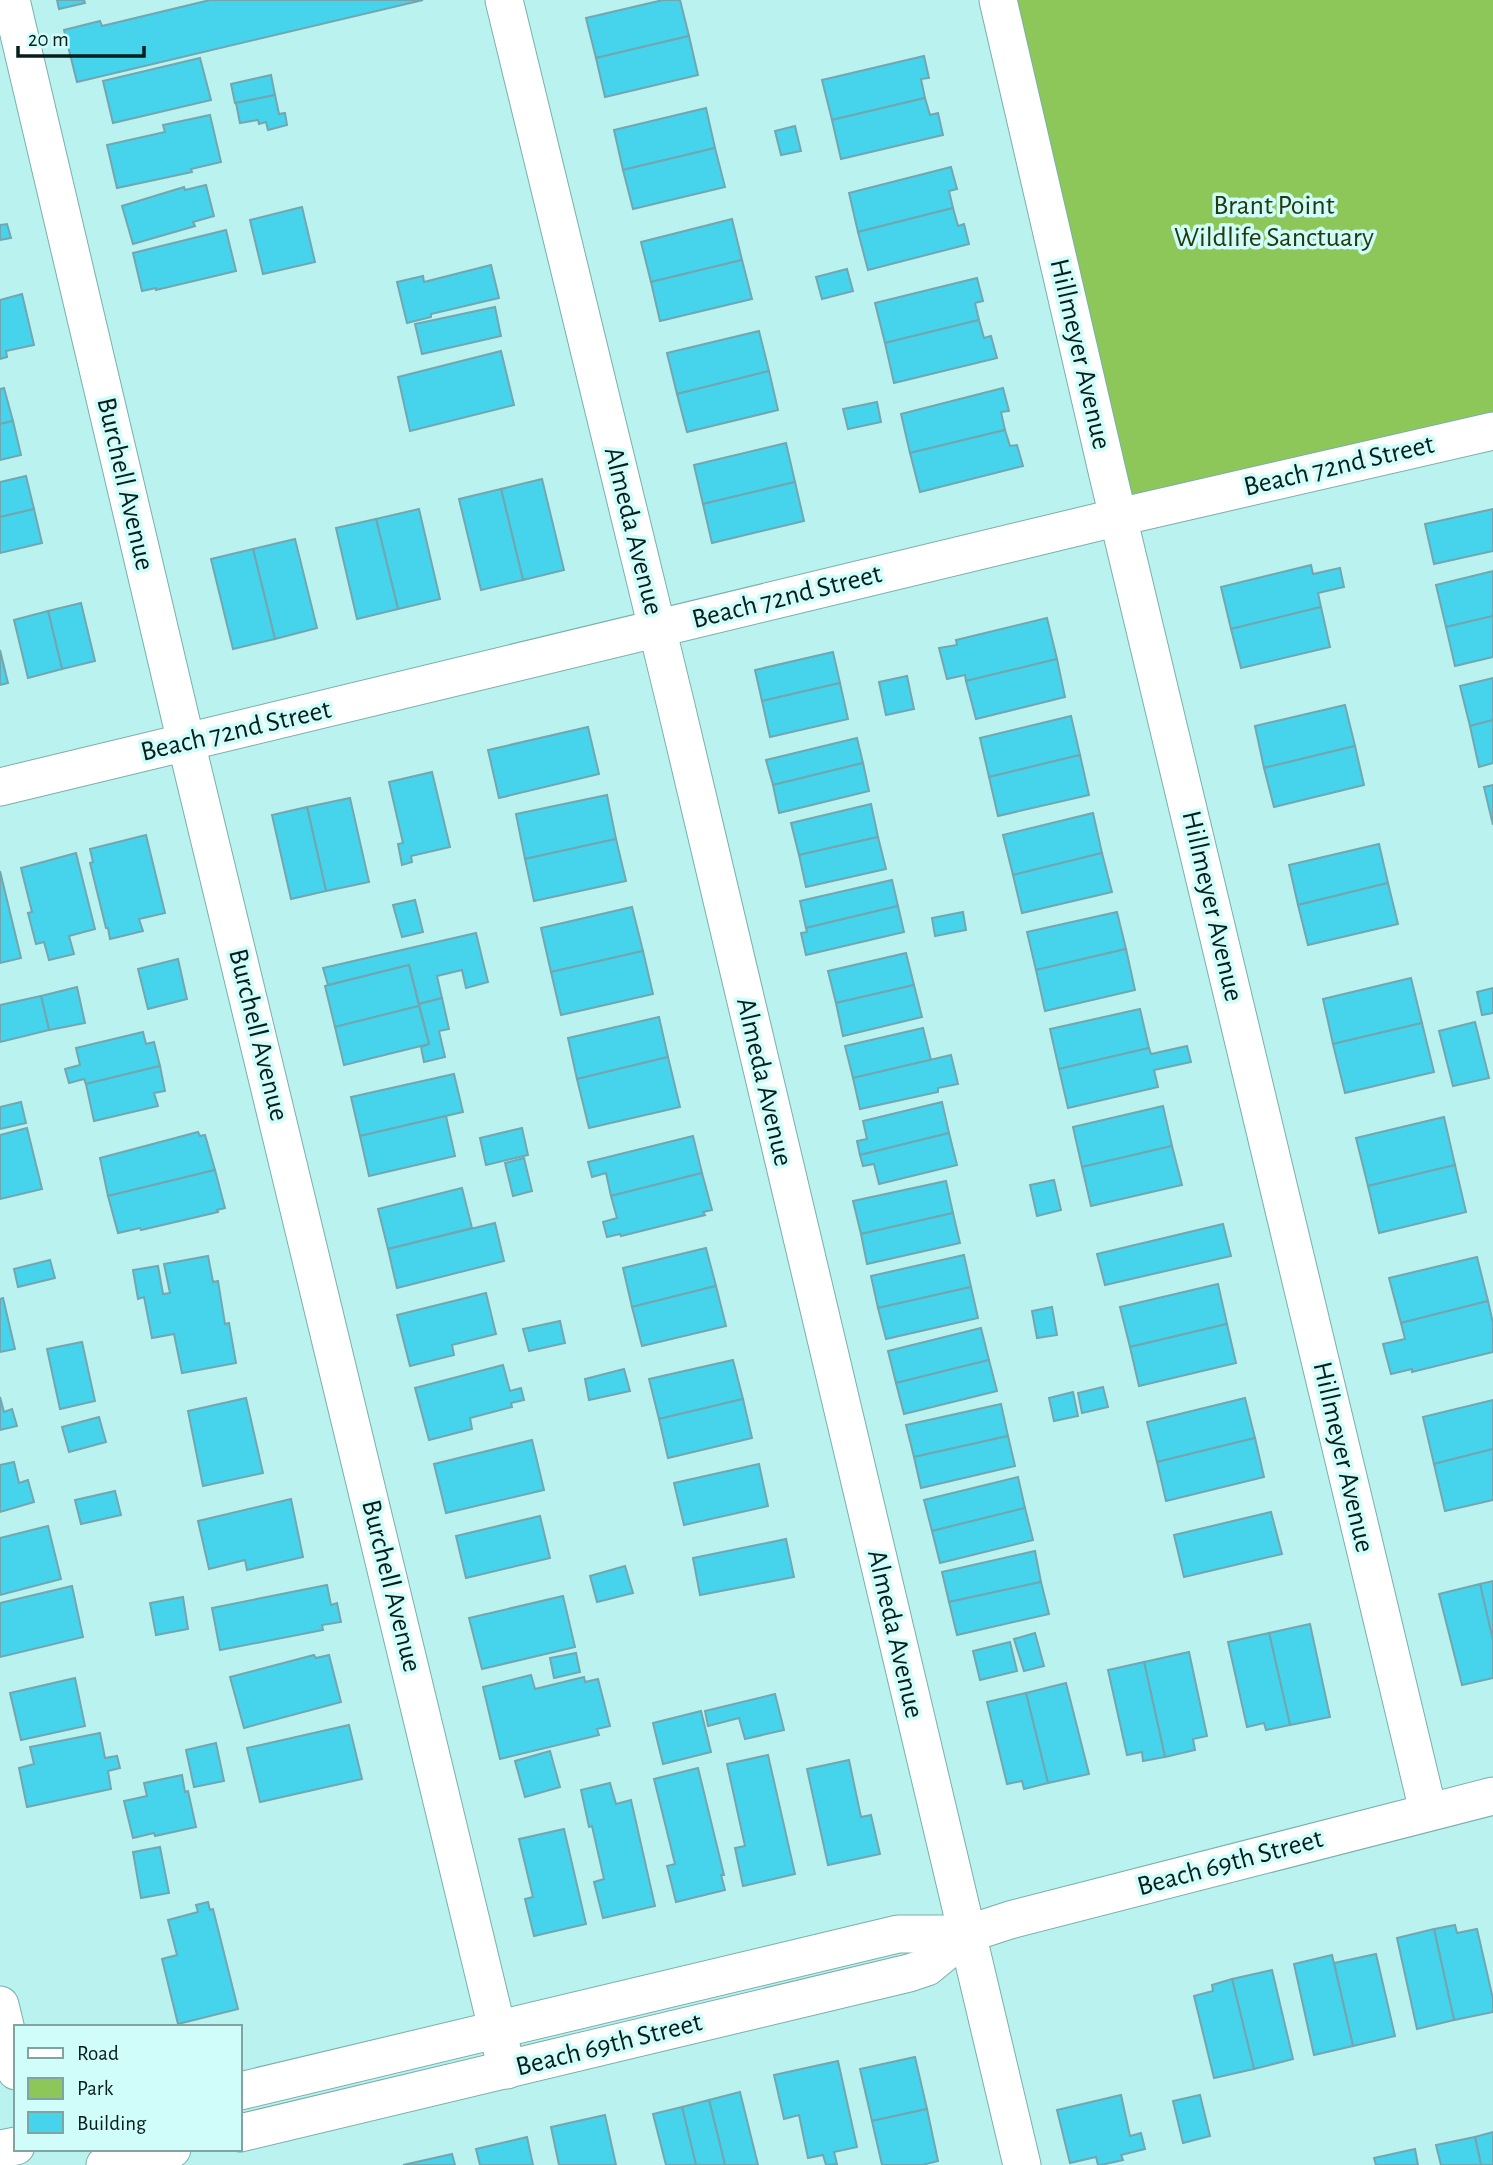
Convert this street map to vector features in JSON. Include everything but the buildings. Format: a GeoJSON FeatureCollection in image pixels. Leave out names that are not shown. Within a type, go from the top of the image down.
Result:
{"type":"FeatureCollection","features":[{"type":"Feature","properties":{"kind":"street","name":"Burchell Avenue"},"geometry":{"type":"LineString","coordinates":[[11,0],[186,742],[507,2070]]}},
{"type":"Feature","properties":{"kind":"street","name":"Almeda Avenue"},"geometry":{"type":"LineString","coordinates":[[504,0],[1022,2165]]}},
{"type":"Feature","properties":{"kind":"street","name":"Hillmeyer Avenue"},"geometry":{"type":"LineString","coordinates":[[998,0],[1428,1811]]}},
{"type":"Feature","properties":{"kind":"street","name":"Beach 72nd Street"},"geometry":{"type":"LineString","coordinates":[[0,787],[1119,517],[1493,431]]}},
{"type":"Feature","properties":{"kind":"street","name":"Beach 69th Street"},"geometry":{"type":"LineString","coordinates":[[242,2091],[898,1934],[967,1934],[1010,1920],[1493,1796]]}},
{"type":"Feature","properties":{"kind":"street","name":"Beach 69th Street"},"geometry":{"type":"LineString","coordinates":[[242,2133],[928,1967],[967,1934]]}},
{"type":"Feature","properties":{"kind":"street"},"geometry":{"type":"LineString","coordinates":[[0,2005],[14,2063]]}},
{"type":"Feature","properties":{"kind":"street"},"geometry":{"type":"LineString","coordinates":[[105,2165],[164,2151]]}},
{"type":"Feature","properties":{"kind":"green space","name":"Brant Point Wildlife Sanctuary"},"geometry":{"type":"Polygon","coordinates":[[[998,0],[1493,0],[1493,431],[1119,517],[998,0]]]}}]}
